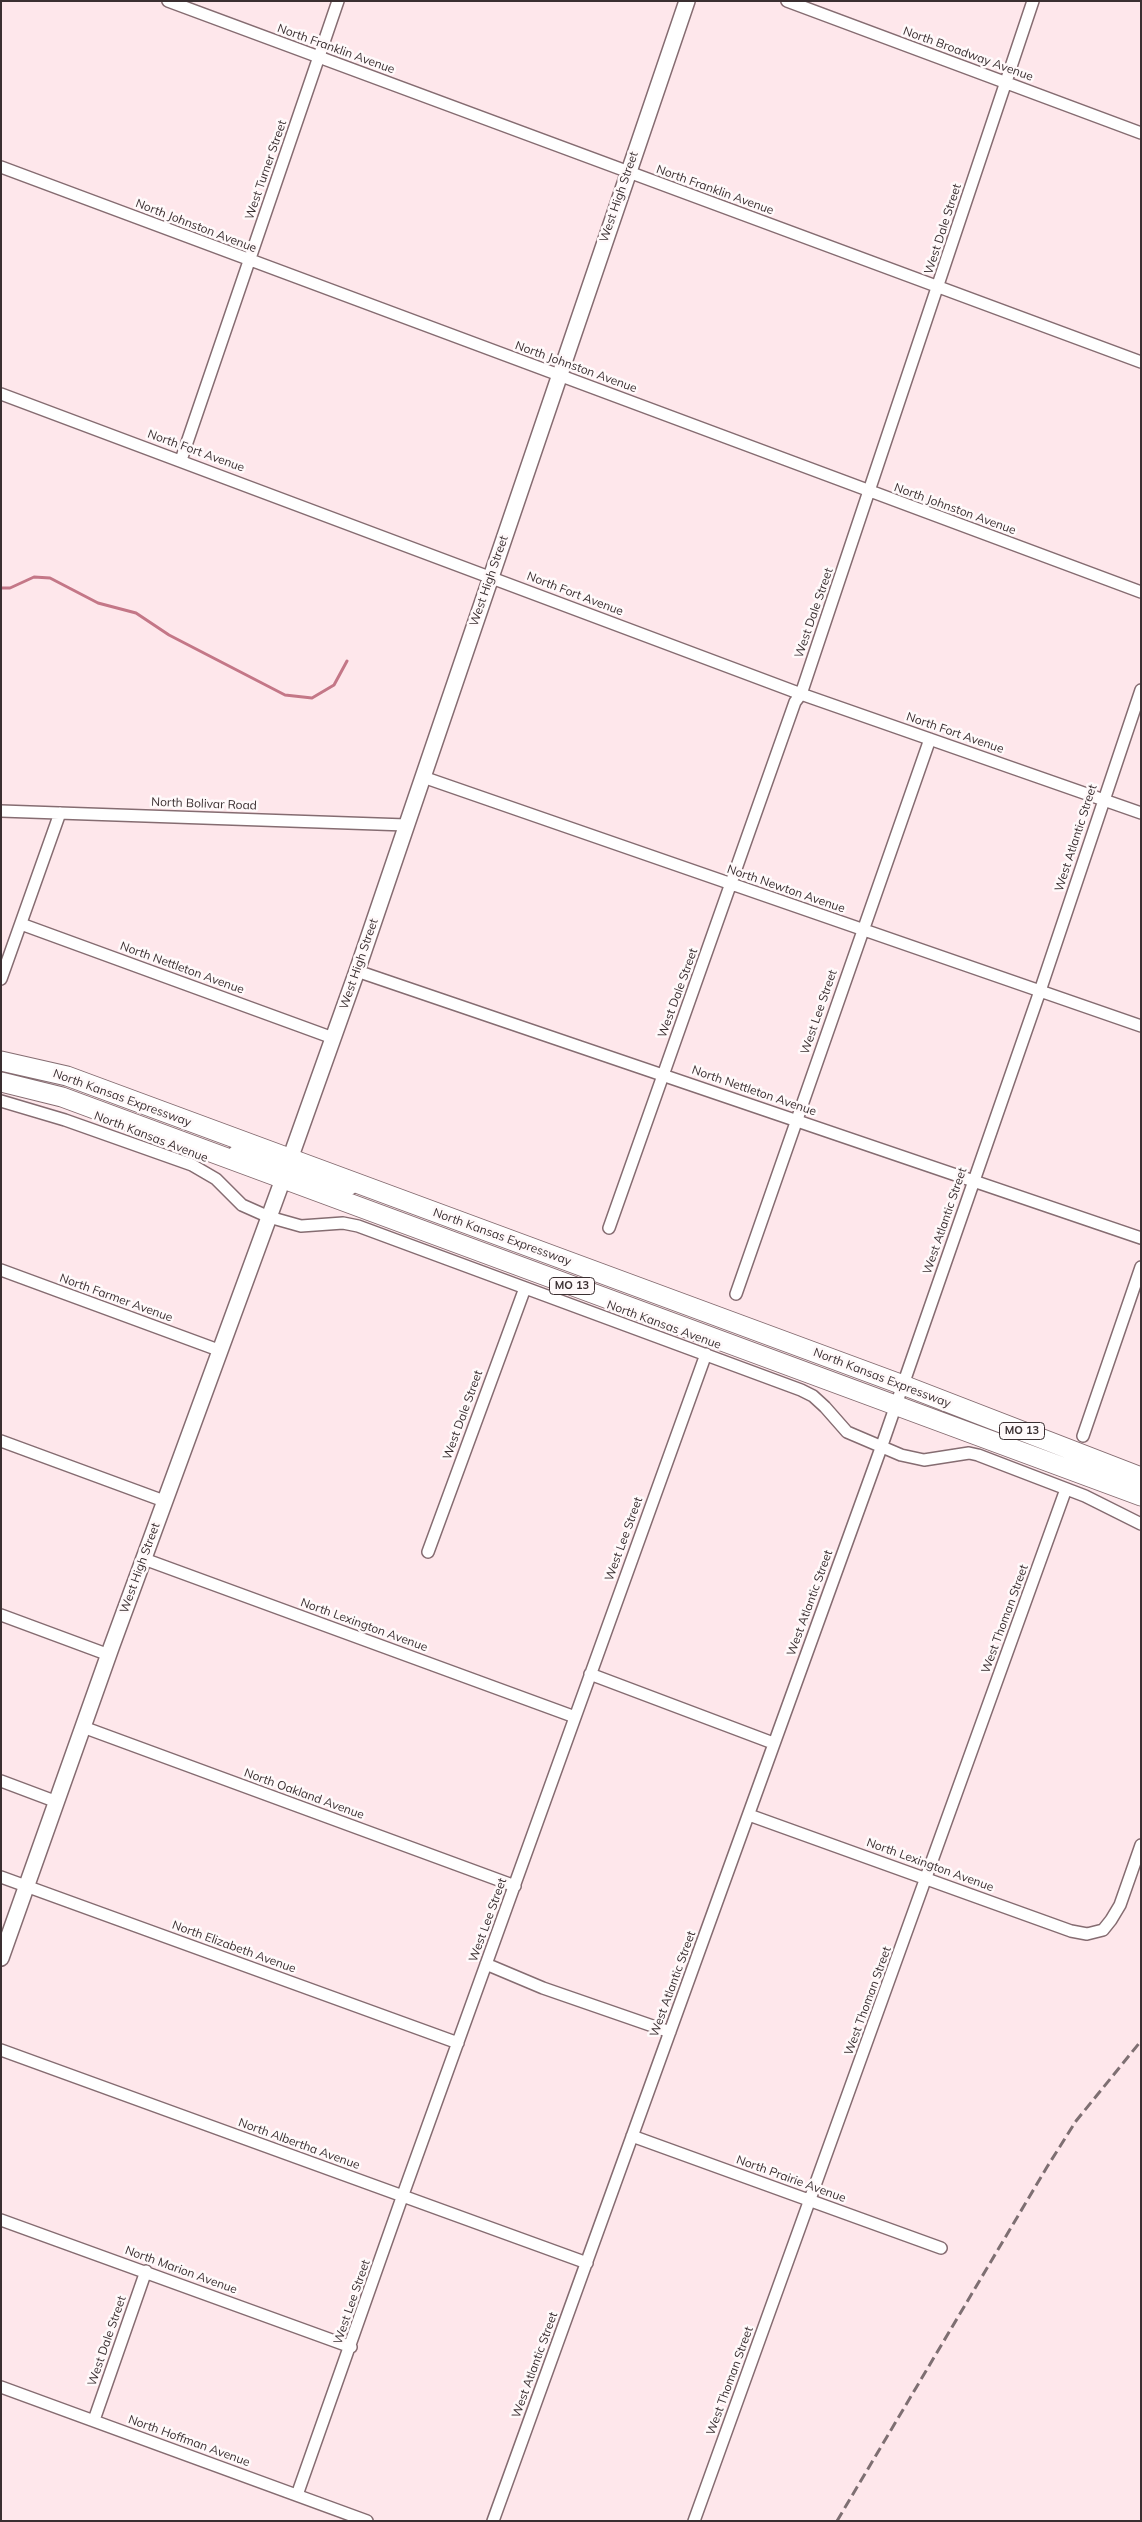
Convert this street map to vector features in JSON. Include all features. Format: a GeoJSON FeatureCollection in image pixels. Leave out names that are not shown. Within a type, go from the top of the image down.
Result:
{"type":"FeatureCollection","features":[{"type":"Feature","properties":{"kind":"main road","name":"North Kansas Expressway"},"geometry":{"type":"LineString","coordinates":[[1,1061],[67,1076],[903,1385],[1141,1477]]}},
{"type":"Feature","properties":{"kind":"main road","name":"North Kansas Expressway"},"geometry":{"type":"LineString","coordinates":[[1,1082],[62,1097],[1141,1496]]}},
{"type":"Feature","properties":{"kind":"street","name":"North Franklin Avenue"},"geometry":{"type":"LineString","coordinates":[[168,1],[1141,362]]}},
{"type":"Feature","properties":{"kind":"street","name":"West Turner Street"},"geometry":{"type":"LineString","coordinates":[[181,460],[338,1]]}},
{"type":"Feature","properties":{"kind":"street","name":"West High Street"},"geometry":{"type":"LineString","coordinates":[[290,1159],[357,971],[687,1]]}},
{"type":"Feature","properties":{"kind":"street","name":"North Broadway Avenue"},"geometry":{"type":"LineString","coordinates":[[787,1],[1141,133]]}},
{"type":"Feature","properties":{"kind":"street","name":"West Dale Street"},"geometry":{"type":"LineString","coordinates":[[609,1228],[795,702],[801,694],[1033,1]]}},
{"type":"Feature","properties":{"kind":"street","name":"North Johnston Avenue"},"geometry":{"type":"LineString","coordinates":[[1,167],[1141,592]]}},
{"type":"Feature","properties":{"kind":"street","name":"North Fort Avenue"},"geometry":{"type":"LineString","coordinates":[[1,394],[801,694],[1141,813]]}},
{"type":"Feature","properties":{"kind":"street","name":"West Atlantic Street"},"geometry":{"type":"LineString","coordinates":[[493,2521],[881,1448],[1040,991],[1141,690]]}},
{"type":"Feature","properties":{"kind":"street","name":"West Lee Street"},"geometry":{"type":"LineString","coordinates":[[736,1294],[795,1119],[930,739]]}},
{"type":"Feature","properties":{"kind":"street","name":"North Newton Avenue"},"geometry":{"type":"LineString","coordinates":[[422,777],[1141,1026]]}},
{"type":"Feature","properties":{"kind":"street","name":"North Bolivar Road"},"geometry":{"type":"LineString","coordinates":[[1,811],[406,825]]}},
{"type":"Feature","properties":{"kind":"street"},"geometry":{"type":"LineString","coordinates":[[1,979],[60,813]]}},
{"type":"Feature","properties":{"kind":"street","name":"North Nettleton Avenue"},"geometry":{"type":"LineString","coordinates":[[21,924],[333,1038]]}},
{"type":"Feature","properties":{"kind":"street","name":"North Nettleton Avenue"},"geometry":{"type":"LineString","coordinates":[[357,971],[1141,1238]]}},
{"type":"Feature","properties":{"kind":"street","name":"North Kansas Avenue"},"geometry":{"type":"LineString","coordinates":[[1,1101],[65,1120],[192,1165],[216,1179],[242,1205],[269,1217],[301,1226],[343,1223],[358,1226],[801,1390],[813,1396],[847,1432],[881,1448],[924,1460],[969,1454],[978,1455],[1066,1489],[1141,1524]]}},
{"type":"Feature","properties":{"kind":"street"},"geometry":{"type":"LineString","coordinates":[[201,1149],[234,1153],[274,1163],[285,1163],[290,1159]]}},
{"type":"Feature","properties":{"kind":"street"},"geometry":{"type":"LineString","coordinates":[[283,1179],[294,1174],[342,1186],[371,1189]]}},
{"type":"Feature","properties":{"kind":"street","name":"West High Street"},"geometry":{"type":"LineString","coordinates":[[1,1958],[108,1655],[283,1179]]}},
{"type":"Feature","properties":{"kind":"street"},"geometry":{"type":"LineString","coordinates":[[1083,1436],[1141,1266]]}},
{"type":"Feature","properties":{"kind":"street","name":"North Farmer Avenue"},"geometry":{"type":"LineString","coordinates":[[1,1270],[221,1351]]}},
{"type":"Feature","properties":{"kind":"street","name":"West Dale Street"},"geometry":{"type":"LineString","coordinates":[[428,1552],[525,1288]]}},
{"type":"Feature","properties":{"kind":"street","name":"West Lee Street"},"geometry":{"type":"LineString","coordinates":[[297,2495],[351,2347],[402,2197],[706,1354]]}},
{"type":"Feature","properties":{"kind":"street"},"geometry":{"type":"LineString","coordinates":[[1,1441],[164,1501]]}},
{"type":"Feature","properties":{"kind":"street","name":"West Thoman Street"},"geometry":{"type":"LineString","coordinates":[[694,2521],[811,2201],[1066,1489]]}},
{"type":"Feature","properties":{"kind":"street","name":"North Lexington Avenue"},"geometry":{"type":"LineString","coordinates":[[144,1559],[575,1717]]}},
{"type":"Feature","properties":{"kind":"street"},"geometry":{"type":"LineString","coordinates":[[1,1615],[108,1655]]}},
{"type":"Feature","properties":{"kind":"street"},"geometry":{"type":"LineString","coordinates":[[590,1674],[774,1743]]}},
{"type":"Feature","properties":{"kind":"street","name":"North Oakland Avenue"},"geometry":{"type":"LineString","coordinates":[[83,1727],[515,1886]]}},
{"type":"Feature","properties":{"kind":"street"},"geometry":{"type":"LineString","coordinates":[[1,1781],[57,1802]]}},
{"type":"Feature","properties":{"kind":"street","name":"North Lexington Avenue"},"geometry":{"type":"LineString","coordinates":[[748,1815],[1071,1930],[1087,1934],[1103,1930],[1120,1906],[1141,1845]]}},
{"type":"Feature","properties":{"kind":"street","name":"North Elizabeth Avenue"},"geometry":{"type":"LineString","coordinates":[[1,1877],[458,2043]]}},
{"type":"Feature","properties":{"kind":"street"},"geometry":{"type":"LineString","coordinates":[[486,1964],[543,1988],[670,2032]]}},
{"type":"Feature","properties":{"kind":"street","name":"North Albertha Avenue"},"geometry":{"type":"LineString","coordinates":[[1,2050],[587,2263]]}},
{"type":"Feature","properties":{"kind":"street","name":"North Prairie Avenue"},"geometry":{"type":"LineString","coordinates":[[632,2136],[941,2248]]}},
{"type":"Feature","properties":{"kind":"street","name":"North Marion Avenue"},"geometry":{"type":"LineString","coordinates":[[1,2220],[146,2271],[351,2347]]}},
{"type":"Feature","properties":{"kind":"street","name":"West Dale Street"},"geometry":{"type":"LineString","coordinates":[[94,2420],[146,2271]]}},
{"type":"Feature","properties":{"kind":"street","name":"North Hoffman Avenue"},"geometry":{"type":"LineString","coordinates":[[1,2387],[367,2521]]}},
{"type":"Feature","properties":{"kind":"waterway"},"geometry":{"type":"LineString","coordinates":[[1,588],[10,588],[34,577],[50,578],[98,603],[136,613],[169,635],[285,695],[312,698],[334,685],[347,661]]}},
{"type":"Feature","properties":{"kind":"railway"},"geometry":{"type":"LineString","coordinates":[[837,2521],[1076,2121],[1141,2041]]}}]}
